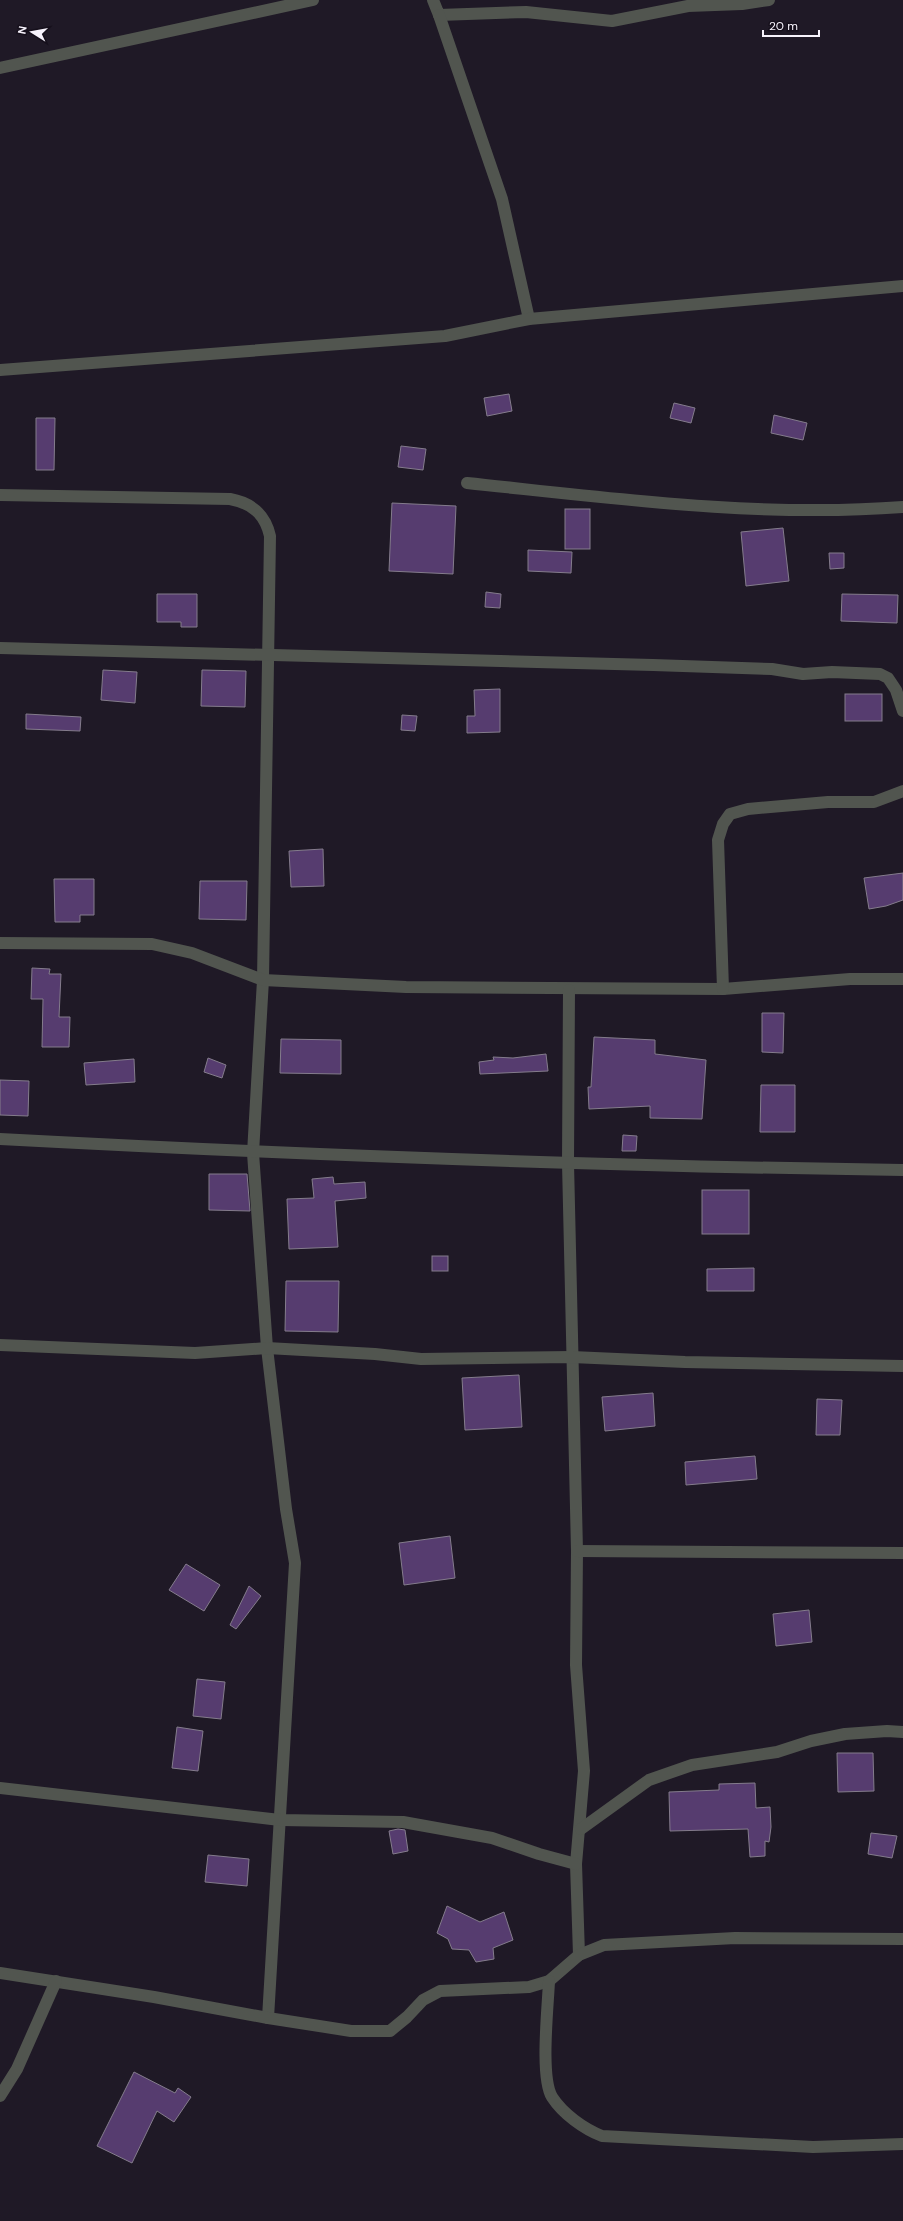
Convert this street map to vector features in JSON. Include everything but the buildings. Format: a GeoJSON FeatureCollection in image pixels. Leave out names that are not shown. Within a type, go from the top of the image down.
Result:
{"type":"FeatureCollection","features":[{"type":"Feature","properties":{"kind":"street"},"geometry":{"type":"LineString","coordinates":[[0,68],[313,0]]}},
{"type":"Feature","properties":{"kind":"street"},"geometry":{"type":"LineString","coordinates":[[433,0],[502,199],[529,319]]}},
{"type":"Feature","properties":{"kind":"street"},"geometry":{"type":"LineString","coordinates":[[439,15],[526,12],[612,21],[688,6],[769,0]]}},
{"type":"Feature","properties":{"kind":"street"},"geometry":{"type":"LineString","coordinates":[[0,370],[445,336],[529,319],[903,286]]}},
{"type":"Feature","properties":{"kind":"street"},"geometry":{"type":"LineString","coordinates":[[467,483],[649,502],[742,507],[861,510],[903,507]]}},
{"type":"Feature","properties":{"kind":"street"},"geometry":{"type":"LineString","coordinates":[[0,495],[230,499],[242,501],[252,506],[261,514],[267,524],[270,536],[263,980],[253,1153],[267,1348],[286,1508],[295,1563],[268,2018]]}},
{"type":"Feature","properties":{"kind":"street"},"geometry":{"type":"LineString","coordinates":[[0,648],[268,654],[772,669],[803,674],[832,672],[880,674],[888,678],[896,690],[903,711]]}},
{"type":"Feature","properties":{"kind":"street"},"geometry":{"type":"LineString","coordinates":[[723,989],[718,840],[723,824],[730,814],[748,808],[828,802],[874,802],[903,791]]}},
{"type":"Feature","properties":{"kind":"street"},"geometry":{"type":"LineString","coordinates":[[0,943],[152,944],[192,953],[263,980],[406,987],[569,990],[723,989],[850,979],[903,979]]}},
{"type":"Feature","properties":{"kind":"street"},"geometry":{"type":"LineString","coordinates":[[569,990],[568,1163],[577,1551],[576,1665],[584,1771],[576,1864],[579,1955]]}},
{"type":"Feature","properties":{"kind":"street"},"geometry":{"type":"LineString","coordinates":[[0,1139],[253,1153],[568,1163],[903,1170]]}},
{"type":"Feature","properties":{"kind":"street"},"geometry":{"type":"LineString","coordinates":[[0,1345],[195,1353],[267,1348],[375,1354],[421,1359],[572,1357],[685,1362],[903,1366]]}},
{"type":"Feature","properties":{"kind":"street"},"geometry":{"type":"LineString","coordinates":[[577,1551],[903,1553]]}},
{"type":"Feature","properties":{"kind":"street"},"geometry":{"type":"LineString","coordinates":[[580,1829],[649,1780],[692,1765],[777,1752],[811,1741],[845,1734],[886,1731],[903,1732]]}},
{"type":"Feature","properties":{"kind":"street"},"geometry":{"type":"LineString","coordinates":[[0,1788],[280,1820],[403,1822],[492,1838],[539,1854],[576,1864]]}},
{"type":"Feature","properties":{"kind":"street"},"geometry":{"type":"LineString","coordinates":[[0,1974],[56,1981],[352,2031],[390,2030],[408,2017],[423,2000],[440,1991],[529,1987],[549,1981],[579,1955],[604,1945],[735,1938],[903,1939]]}},
{"type":"Feature","properties":{"kind":"street"},"geometry":{"type":"LineString","coordinates":[[0,2096],[17,2069],[56,1981]]}},
{"type":"Feature","properties":{"kind":"street"},"geometry":{"type":"LineString","coordinates":[[549,1981],[546,2076],[552,2096],[568,2114],[588,2131],[602,2136],[813,2147],[903,2144]]}}]}
